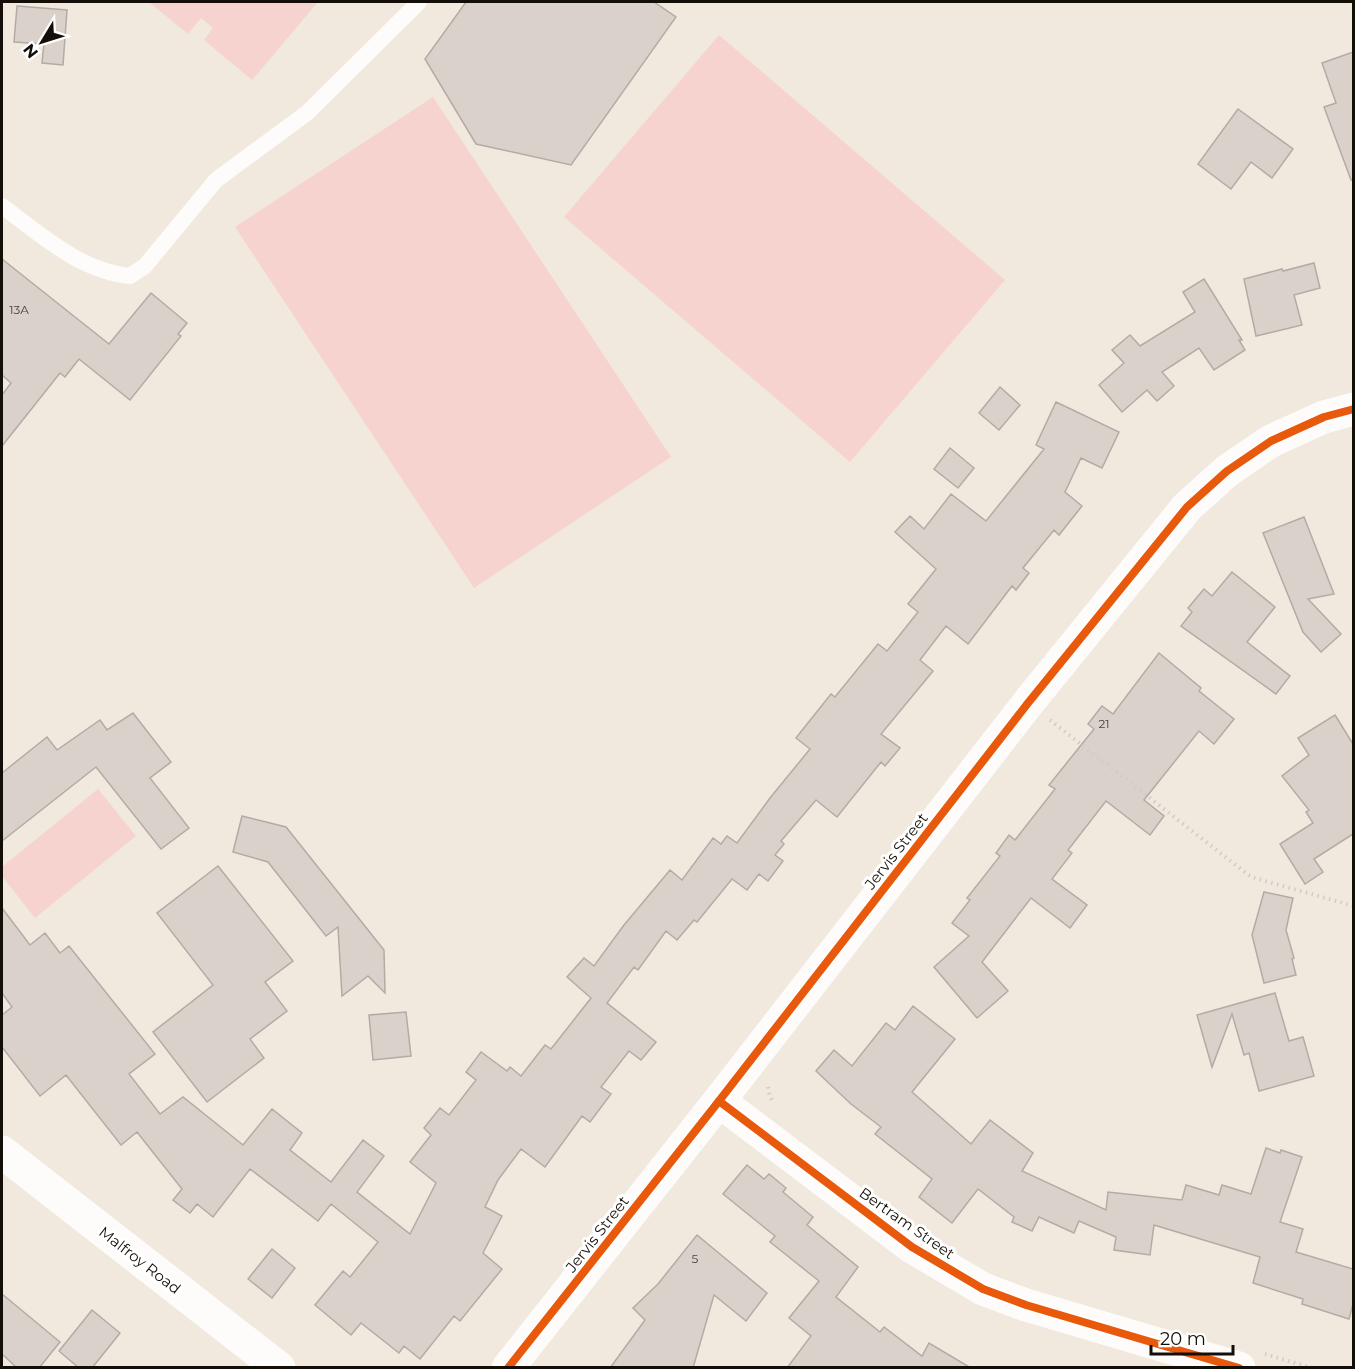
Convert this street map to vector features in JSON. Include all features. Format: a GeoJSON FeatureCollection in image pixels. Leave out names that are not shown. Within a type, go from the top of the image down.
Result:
{"type":"FeatureCollection","features":[{"type":"Feature","properties":{"kind":"street","name":"Jervis Street"},"geometry":{"type":"LineString","coordinates":[[508,1368],[1028,703],[1187,507],[1227,471],[1271,441],[1324,417],[1353,409]]}},
{"type":"Feature","properties":{"kind":"street","name":"Bertram Street"},"geometry":{"type":"LineString","coordinates":[[719,1101],[912,1247],[983,1289],[1026,1305],[1247,1359]]}},
{"type":"Feature","properties":{"kind":"street","name":"Malfroy Road"},"geometry":{"type":"LineString","coordinates":[[2,1152],[279,1368]]}},
{"type":"Feature","properties":{"kind":"lane"},"geometry":{"type":"LineString","coordinates":[[2,206],[82,264],[112,274],[130,276],[145,266],[216,180],[307,113],[419,2]]}},
{"type":"Feature","properties":{"kind":"path"},"geometry":{"type":"LineString","coordinates":[[1028,703],[1251,877],[1353,906]]}},
{"type":"Feature","properties":{"kind":"path"},"geometry":{"type":"LineString","coordinates":[[770,1098],[774,1104]]}},
{"type":"Feature","properties":{"kind":"path"},"geometry":{"type":"LineString","coordinates":[[1247,1359],[1312,1368]]}},
{"type":"Feature","properties":{"kind":"shaded area"},"geometry":{"type":"Polygon","coordinates":[[[149,2],[318,2],[252,80],[204,40],[213,28],[201,18],[188,34],[149,2]]]}},
{"type":"Feature","properties":{"kind":"shaded area"},"geometry":{"type":"Polygon","coordinates":[[[719,35],[1005,280],[850,462],[564,217],[719,35]]]}},
{"type":"Feature","properties":{"kind":"shaded area"},"geometry":{"type":"Polygon","coordinates":[[[433,97],[671,457],[474,588],[235,227],[433,97]]]}},
{"type":"Feature","properties":{"kind":"shaded area"},"geometry":{"type":"Polygon","coordinates":[[[98,789],[136,836],[35,918],[2,876],[2,867],[98,789]]]}},
{"type":"Feature","properties":{"kind":"building"},"geometry":{"type":"Polygon","coordinates":[[[466,2],[654,2],[676,17],[571,165],[476,144],[425,59],[466,2]]]}},
{"type":"Feature","properties":{"kind":"building"},"geometry":{"type":"Polygon","coordinates":[[[17,6],[67,10],[63,65],[42,63],[44,44],[14,42],[17,6]]]}},
{"type":"Feature","properties":{"kind":"building"},"geometry":{"type":"Polygon","coordinates":[[[1353,52],[1353,180],[1351,180],[1324,107],[1336,103],[1322,63],[1353,52]]]}},
{"type":"Feature","properties":{"kind":"building"},"geometry":{"type":"Polygon","coordinates":[[[1238,109],[1293,149],[1272,178],[1251,162],[1231,189],[1198,164],[1238,109]]]}},
{"type":"Feature","properties":{"kind":"building"},"geometry":{"type":"Polygon","coordinates":[[[2,259],[109,344],[151,293],[187,323],[178,334],[181,336],[130,400],[79,359],[65,377],[60,373],[2,446],[2,395],[11,383],[2,375],[2,259]]]}},
{"type":"Feature","properties":{"kind":"building"},"geometry":{"type":"Polygon","coordinates":[[[1314,263],[1320,288],[1294,295],[1302,325],[1256,336],[1244,279],[1314,263]]]}},
{"type":"Feature","properties":{"kind":"building"},"geometry":{"type":"Polygon","coordinates":[[[1204,279],[1242,340],[1239,340],[1245,350],[1214,370],[1199,348],[1162,372],[1174,386],[1157,401],[1147,390],[1122,412],[1099,385],[1124,363],[1112,350],[1130,335],[1140,346],[1195,312],[1183,292],[1204,279]]]}},
{"type":"Feature","properties":{"kind":"building"},"geometry":{"type":"Polygon","coordinates":[[[1000,387],[1020,405],[999,430],[979,413],[1000,387]]]}},
{"type":"Feature","properties":{"kind":"building"},"geometry":{"type":"Polygon","coordinates":[[[1056,402],[1119,432],[1102,468],[1081,458],[1065,492],[1082,506],[1059,535],[1054,530],[1023,568],[1029,573],[1016,590],[1012,586],[968,644],[946,626],[920,660],[933,671],[881,734],[900,748],[885,766],[881,762],[837,817],[816,800],[781,841],[784,844],[775,855],[783,861],[768,881],[759,874],[747,890],[732,879],[697,922],[694,920],[677,940],[666,931],[638,970],[634,967],[607,1003],[656,1042],[641,1060],[629,1051],[601,1087],[611,1094],[590,1122],[582,1116],[545,1167],[521,1149],[498,1180],[485,1207],[502,1216],[483,1253],[502,1269],[460,1321],[454,1316],[420,1359],[404,1346],[399,1353],[361,1323],[351,1335],[315,1305],[343,1271],[350,1277],[378,1242],[331,1204],[318,1221],[250,1169],[213,1217],[197,1204],[190,1213],[173,1200],[182,1189],[137,1132],[121,1145],[66,1075],[40,1096],[2,1047],[2,1015],[12,1007],[2,993],[2,908],[30,945],[45,933],[60,953],[69,946],[155,1054],[129,1074],[160,1114],[183,1097],[243,1145],[272,1109],[302,1133],[290,1150],[331,1182],[363,1140],[384,1156],[357,1192],[410,1234],[436,1183],[410,1162],[431,1135],[424,1128],[440,1108],[449,1115],[476,1080],[466,1072],[481,1052],[507,1071],[510,1067],[521,1076],[545,1045],[551,1049],[591,998],[567,977],[584,958],[594,966],[624,925],[670,870],[682,880],[713,838],[721,844],[727,836],[737,843],[810,749],[796,738],[831,694],[835,697],[878,644],[887,651],[918,612],[908,604],[936,569],[895,532],[910,516],[924,529],[951,494],[986,521],[1044,449],[1036,445],[1056,402]]]}},
{"type":"Feature","properties":{"kind":"building"},"geometry":{"type":"Polygon","coordinates":[[[950,448],[974,468],[958,488],[934,469],[950,448]]]}},
{"type":"Feature","properties":{"kind":"building"},"geometry":{"type":"Polygon","coordinates":[[[1304,517],[1334,594],[1308,599],[1341,634],[1321,652],[1303,632],[1263,533],[1304,517]]]}},
{"type":"Feature","properties":{"kind":"building"},"geometry":{"type":"Polygon","coordinates":[[[1232,572],[1275,607],[1247,642],[1290,676],[1276,694],[1181,626],[1192,612],[1188,608],[1204,589],[1212,596],[1232,572]]]}},
{"type":"Feature","properties":{"kind":"building"},"geometry":{"type":"Polygon","coordinates":[[[1159,653],[1201,688],[1199,691],[1234,719],[1214,744],[1199,731],[1144,800],[1164,816],[1150,835],[1106,801],[1068,850],[1072,853],[1052,879],[1087,905],[1070,928],[1031,898],[982,962],[1008,991],[977,1018],[934,967],[969,936],[952,923],[970,900],[967,898],[1000,856],[996,853],[1009,835],[1015,840],[1055,789],[1049,785],[1094,729],[1088,724],[1102,706],[1113,714],[1159,653]]]}},
{"type":"Feature","properties":{"kind":"building"},"geometry":{"type":"Polygon","coordinates":[[[133,713],[171,762],[150,778],[189,828],[161,849],[96,767],[2,841],[2,773],[47,737],[57,750],[100,720],[107,730],[133,713]]]}},
{"type":"Feature","properties":{"kind":"building"},"geometry":{"type":"Polygon","coordinates":[[[1335,715],[1353,744],[1353,834],[1314,859],[1323,872],[1305,884],[1280,844],[1313,823],[1306,812],[1309,810],[1282,776],[1309,755],[1298,738],[1335,715]]]}},
{"type":"Feature","properties":{"kind":"building"},"geometry":{"type":"Polygon","coordinates":[[[242,816],[286,827],[384,950],[385,993],[368,976],[342,996],[338,927],[326,936],[268,862],[233,852],[242,816]]]}},
{"type":"Feature","properties":{"kind":"building"},"geometry":{"type":"Polygon","coordinates":[[[218,866],[293,961],[265,982],[287,1011],[250,1039],[264,1058],[207,1102],[153,1032],[213,985],[157,913],[218,866]]]}},
{"type":"Feature","properties":{"kind":"building"},"geometry":{"type":"Polygon","coordinates":[[[1264,892],[1293,898],[1286,930],[1296,975],[1264,983],[1252,935],[1264,892]]]}},
{"type":"Feature","properties":{"kind":"building"},"geometry":{"type":"Polygon","coordinates":[[[1275,993],[1289,1041],[1303,1037],[1314,1076],[1259,1091],[1249,1053],[1244,1055],[1232,1014],[1212,1067],[1197,1015],[1275,993]]]}},
{"type":"Feature","properties":{"kind":"building"},"geometry":{"type":"Polygon","coordinates":[[[913,1006],[955,1039],[912,1092],[971,1144],[990,1120],[1033,1153],[1022,1171],[1106,1210],[1108,1192],[1182,1200],[1186,1185],[1219,1195],[1222,1185],[1251,1194],[1266,1148],[1302,1157],[1280,1222],[1303,1229],[1296,1252],[1353,1269],[1353,1304],[1349,1319],[1302,1304],[1303,1299],[1253,1283],[1260,1257],[1154,1225],[1150,1255],[1114,1250],[1116,1237],[1079,1221],[1074,1233],[1039,1217],[1032,1231],[1012,1222],[1014,1217],[978,1189],[952,1223],[919,1197],[932,1179],[875,1134],[881,1127],[851,1104],[816,1071],[834,1050],[852,1066],[886,1023],[895,1030],[913,1006]]]}},
{"type":"Feature","properties":{"kind":"building"},"geometry":{"type":"Polygon","coordinates":[[[406,1012],[411,1056],[373,1060],[369,1015],[406,1012]]]}},
{"type":"Feature","properties":{"kind":"building"},"geometry":{"type":"Polygon","coordinates":[[[747,1165],[764,1179],[769,1174],[786,1188],[783,1192],[813,1217],[807,1225],[858,1267],[836,1297],[880,1332],[884,1327],[922,1356],[929,1343],[971,1368],[787,1368],[811,1336],[789,1318],[819,1281],[770,1242],[775,1236],[723,1194],[747,1165]]]}},
{"type":"Feature","properties":{"kind":"building"},"geometry":{"type":"Polygon","coordinates":[[[697,1235],[767,1293],[746,1321],[714,1295],[693,1368],[610,1368],[645,1320],[633,1308],[658,1284],[697,1235]]]}},
{"type":"Feature","properties":{"kind":"building"},"geometry":{"type":"Polygon","coordinates":[[[272,1249],[295,1268],[272,1298],[248,1279],[272,1249]]]}},
{"type":"Feature","properties":{"kind":"building"},"geometry":{"type":"Polygon","coordinates":[[[2,1294],[60,1342],[39,1368],[17,1368],[2,1354],[2,1294]]]}},
{"type":"Feature","properties":{"kind":"building"},"geometry":{"type":"Polygon","coordinates":[[[92,1310],[120,1333],[92,1368],[79,1368],[59,1351],[92,1310]]]}},
{"type":"Feature","properties":{"kind":"cycle path"},"geometry":{"type":"LineString","coordinates":[[508,1368],[1028,703],[1187,507],[1227,471],[1271,441],[1324,417],[1354,409]]}},
{"type":"Feature","properties":{"kind":"cycle path"},"geometry":{"type":"LineString","coordinates":[[719,1101],[912,1247],[983,1289],[1026,1305],[1239,1368]]}}]}
